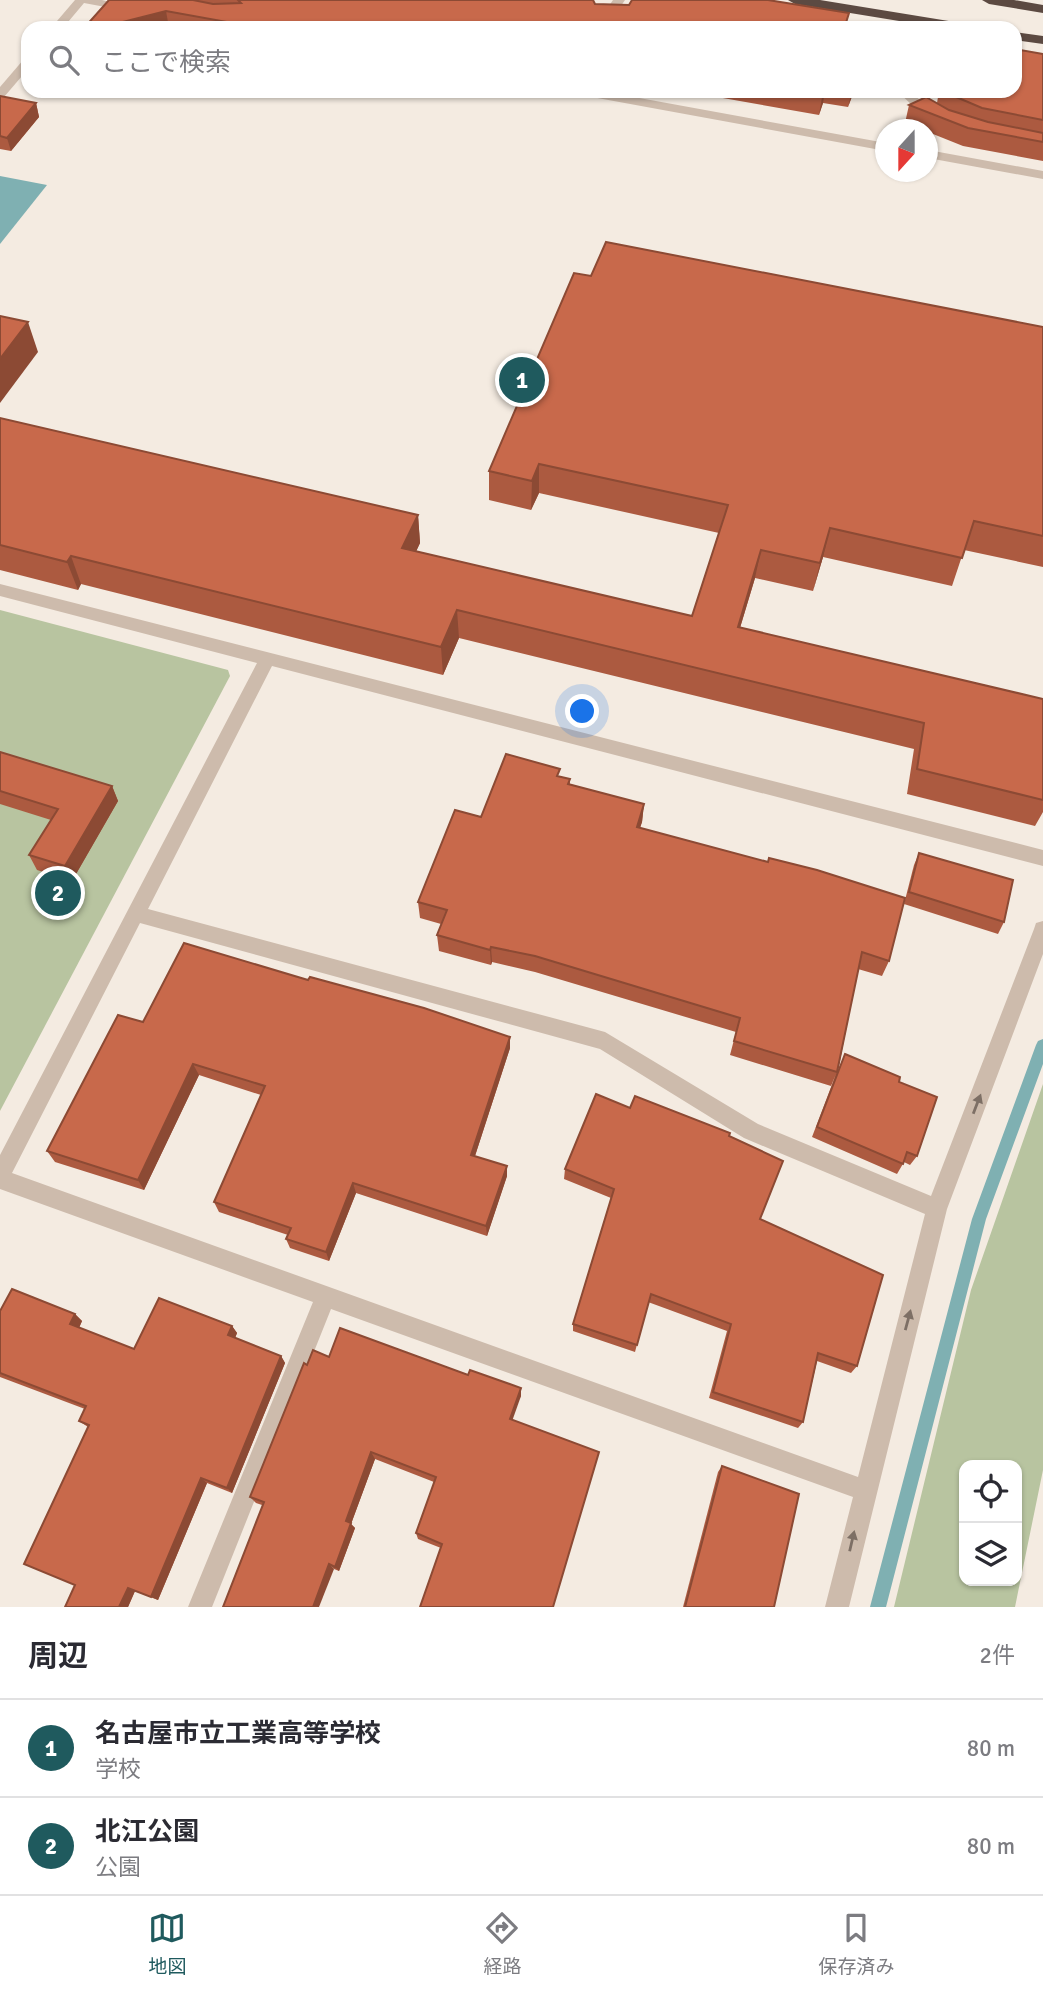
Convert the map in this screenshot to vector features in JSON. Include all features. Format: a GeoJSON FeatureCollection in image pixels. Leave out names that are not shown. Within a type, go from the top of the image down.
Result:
{"type":"FeatureCollection","features":[{"type":"Feature","properties":{"kind":"highway"},"geometry":{"type":"LineString","coordinates":[[796,0],[899,21]]}},
{"type":"Feature","properties":{"kind":"highway"},"geometry":{"type":"LineString","coordinates":[[989,0],[1043,9]]}},
{"type":"Feature","properties":{"kind":"highway"},"geometry":{"type":"LineString","coordinates":[[1022,37],[1043,40]]}},
{"type":"Feature","properties":{"kind":"street"},"geometry":{"type":"LineString","coordinates":[[64,21],[83,0],[135,9]]}},
{"type":"Feature","properties":{"kind":"street"},"geometry":{"type":"LineString","coordinates":[[605,21],[619,0]]}},
{"type":"Feature","properties":{"kind":"street"},"geometry":{"type":"LineString","coordinates":[[0,94],[21,70]]}},
{"type":"Feature","properties":{"kind":"street"},"geometry":{"type":"LineString","coordinates":[[620,98],[875,144]]}},
{"type":"Feature","properties":{"kind":"street"},"geometry":{"type":"LineString","coordinates":[[910,98],[929,116],[948,124]]}},
{"type":"Feature","properties":{"kind":"street"},"geometry":{"type":"LineString","coordinates":[[938,156],[1043,175]]}},
{"type":"Feature","properties":{"kind":"street"},"geometry":{"type":"LineString","coordinates":[[0,590],[1043,858]]}},
{"type":"Feature","properties":{"kind":"street"},"geometry":{"type":"LineString","coordinates":[[267,660],[0,1177],[864,1490]]}},
{"type":"Feature","properties":{"kind":"street"},"geometry":{"type":"LineString","coordinates":[[136,914],[605,1041],[751,1131],[937,1209]]}},
{"type":"Feature","properties":{"kind":"street"},"geometry":{"type":"LineString","coordinates":[[837,1607],[864,1490],[937,1209],[1043,929]]}},
{"type":"Feature","properties":{"kind":"street"},"geometry":{"type":"LineString","coordinates":[[200,1607],[326,1296]]}},
{"type":"Feature","properties":{"kind":"green space"},"geometry":{"type":"Polygon","coordinates":[[[0,610],[228,670],[230,676],[0,1111],[0,610]]]}},
{"type":"Feature","properties":{"kind":"green space"},"geometry":{"type":"Polygon","coordinates":[[[1043,1084],[1043,1470],[1022,1573],[1022,1460],[959,1460],[959,1586],[1019,1586],[1015,1607],[894,1607],[971,1290],[1043,1084]]]}},
{"type":"Feature","properties":{"kind":"water"},"geometry":{"type":"Polygon","coordinates":[[[0,176],[47,185],[0,244],[0,176]]]}},
{"type":"Feature","properties":{"kind":"building"},"geometry":{"type":"Polygon","coordinates":[[[109,0],[193,0],[213,4],[241,3],[238,0],[593,0],[595,4],[629,5],[632,0],[768,0],[849,13],[847,21],[221,21],[166,11],[127,21],[90,21],[109,0]]]}},
{"type":"Feature","properties":{"kind":"building"},"geometry":{"type":"Polygon","coordinates":[[[1022,50],[1043,54],[1043,120],[982,108],[958,98],[1022,98],[1022,50]]]}},
{"type":"Feature","properties":{"kind":"building"},"geometry":{"type":"Polygon","coordinates":[[[0,96],[36,103],[7,138],[0,136],[0,96]]]}},
{"type":"Feature","properties":{"kind":"building"},"geometry":{"type":"Polygon","coordinates":[[[928,98],[949,110],[988,122],[1043,133],[1043,142],[968,128],[909,105],[928,98]]]}},
{"type":"Feature","properties":{"kind":"building"},"geometry":{"type":"Polygon","coordinates":[[[606,242],[1043,327],[1043,536],[974,521],[962,558],[830,528],[820,563],[761,550],[738,627],[1043,699],[1043,800],[917,769],[924,723],[457,610],[441,647],[71,556],[67,562],[0,545],[0,418],[418,515],[402,548],[692,616],[728,505],[539,464],[532,481],[489,471],[574,273],[591,276],[606,242]]]}},
{"type":"Feature","properties":{"kind":"building"},"geometry":{"type":"Polygon","coordinates":[[[0,316],[28,322],[0,359],[0,316]]]}},
{"type":"Feature","properties":{"kind":"building"},"geometry":{"type":"Polygon","coordinates":[[[0,752],[112,786],[65,866],[29,855],[58,809],[0,791],[0,752]]]}},
{"type":"Feature","properties":{"kind":"building"},"geometry":{"type":"Polygon","coordinates":[[[506,754],[560,769],[557,776],[570,779],[568,784],[644,804],[637,827],[768,862],[769,858],[817,870],[905,898],[889,961],[862,952],[837,1072],[734,1041],[740,1018],[535,956],[491,947],[490,950],[437,935],[447,910],[418,902],[455,810],[481,817],[506,754]]]}},
{"type":"Feature","properties":{"kind":"building"},"geometry":{"type":"Polygon","coordinates":[[[919,853],[1013,880],[1004,922],[909,892],[919,853]]]}},
{"type":"Feature","properties":{"kind":"building"},"geometry":{"type":"Polygon","coordinates":[[[184,943],[308,980],[310,977],[424,1008],[510,1037],[471,1155],[507,1166],[486,1226],[353,1183],[326,1252],[286,1239],[291,1228],[214,1202],[265,1086],[193,1064],[138,1180],[47,1151],[118,1015],[143,1022],[184,943]]]}},
{"type":"Feature","properties":{"kind":"building"},"geometry":{"type":"Polygon","coordinates":[[[845,1054],[900,1077],[899,1082],[937,1097],[917,1156],[907,1152],[903,1164],[817,1127],[845,1054]]]}},
{"type":"Feature","properties":{"kind":"building"},"geometry":{"type":"Polygon","coordinates":[[[596,1094],[630,1108],[635,1096],[730,1133],[729,1136],[783,1161],[760,1219],[883,1275],[857,1366],[818,1353],[803,1422],[713,1392],[731,1324],[651,1294],[637,1345],[573,1324],[614,1189],[565,1169],[596,1094]]]}},
{"type":"Feature","properties":{"kind":"building"},"geometry":{"type":"Polygon","coordinates":[[[12,1289],[75,1314],[70,1324],[134,1349],[159,1298],[232,1326],[228,1335],[281,1356],[227,1488],[201,1478],[151,1597],[128,1588],[119,1607],[65,1607],[75,1585],[24,1564],[89,1425],[79,1421],[86,1406],[0,1373],[0,1311],[12,1289]]]}},
{"type":"Feature","properties":{"kind":"building"},"geometry":{"type":"Polygon","coordinates":[[[340,1328],[468,1375],[470,1370],[521,1388],[510,1419],[599,1452],[553,1607],[420,1607],[442,1544],[416,1533],[436,1477],[371,1452],[346,1521],[351,1523],[335,1567],[329,1564],[313,1607],[223,1607],[264,1502],[250,1497],[304,1363],[307,1365],[313,1350],[329,1357],[340,1328]]]}},
{"type":"Feature","properties":{"kind":"building"},"geometry":{"type":"Polygon","coordinates":[[[722,1466],[799,1494],[774,1607],[685,1607],[722,1466]]]}},
{"type":"Feature","properties":{"kind":"waterway"},"geometry":{"type":"LineString","coordinates":[[878,1607],[979,1219],[1043,1045]]}},
{"type":"Feature","properties":{"kind":"place","name":"名古屋市立工業高等学校"},"geometry":{"type":"Point","coordinates":[522,380]}},
{"type":"Feature","properties":{"kind":"place","name":"北江公園"},"geometry":{"type":"Point","coordinates":[58,893]}}]}
